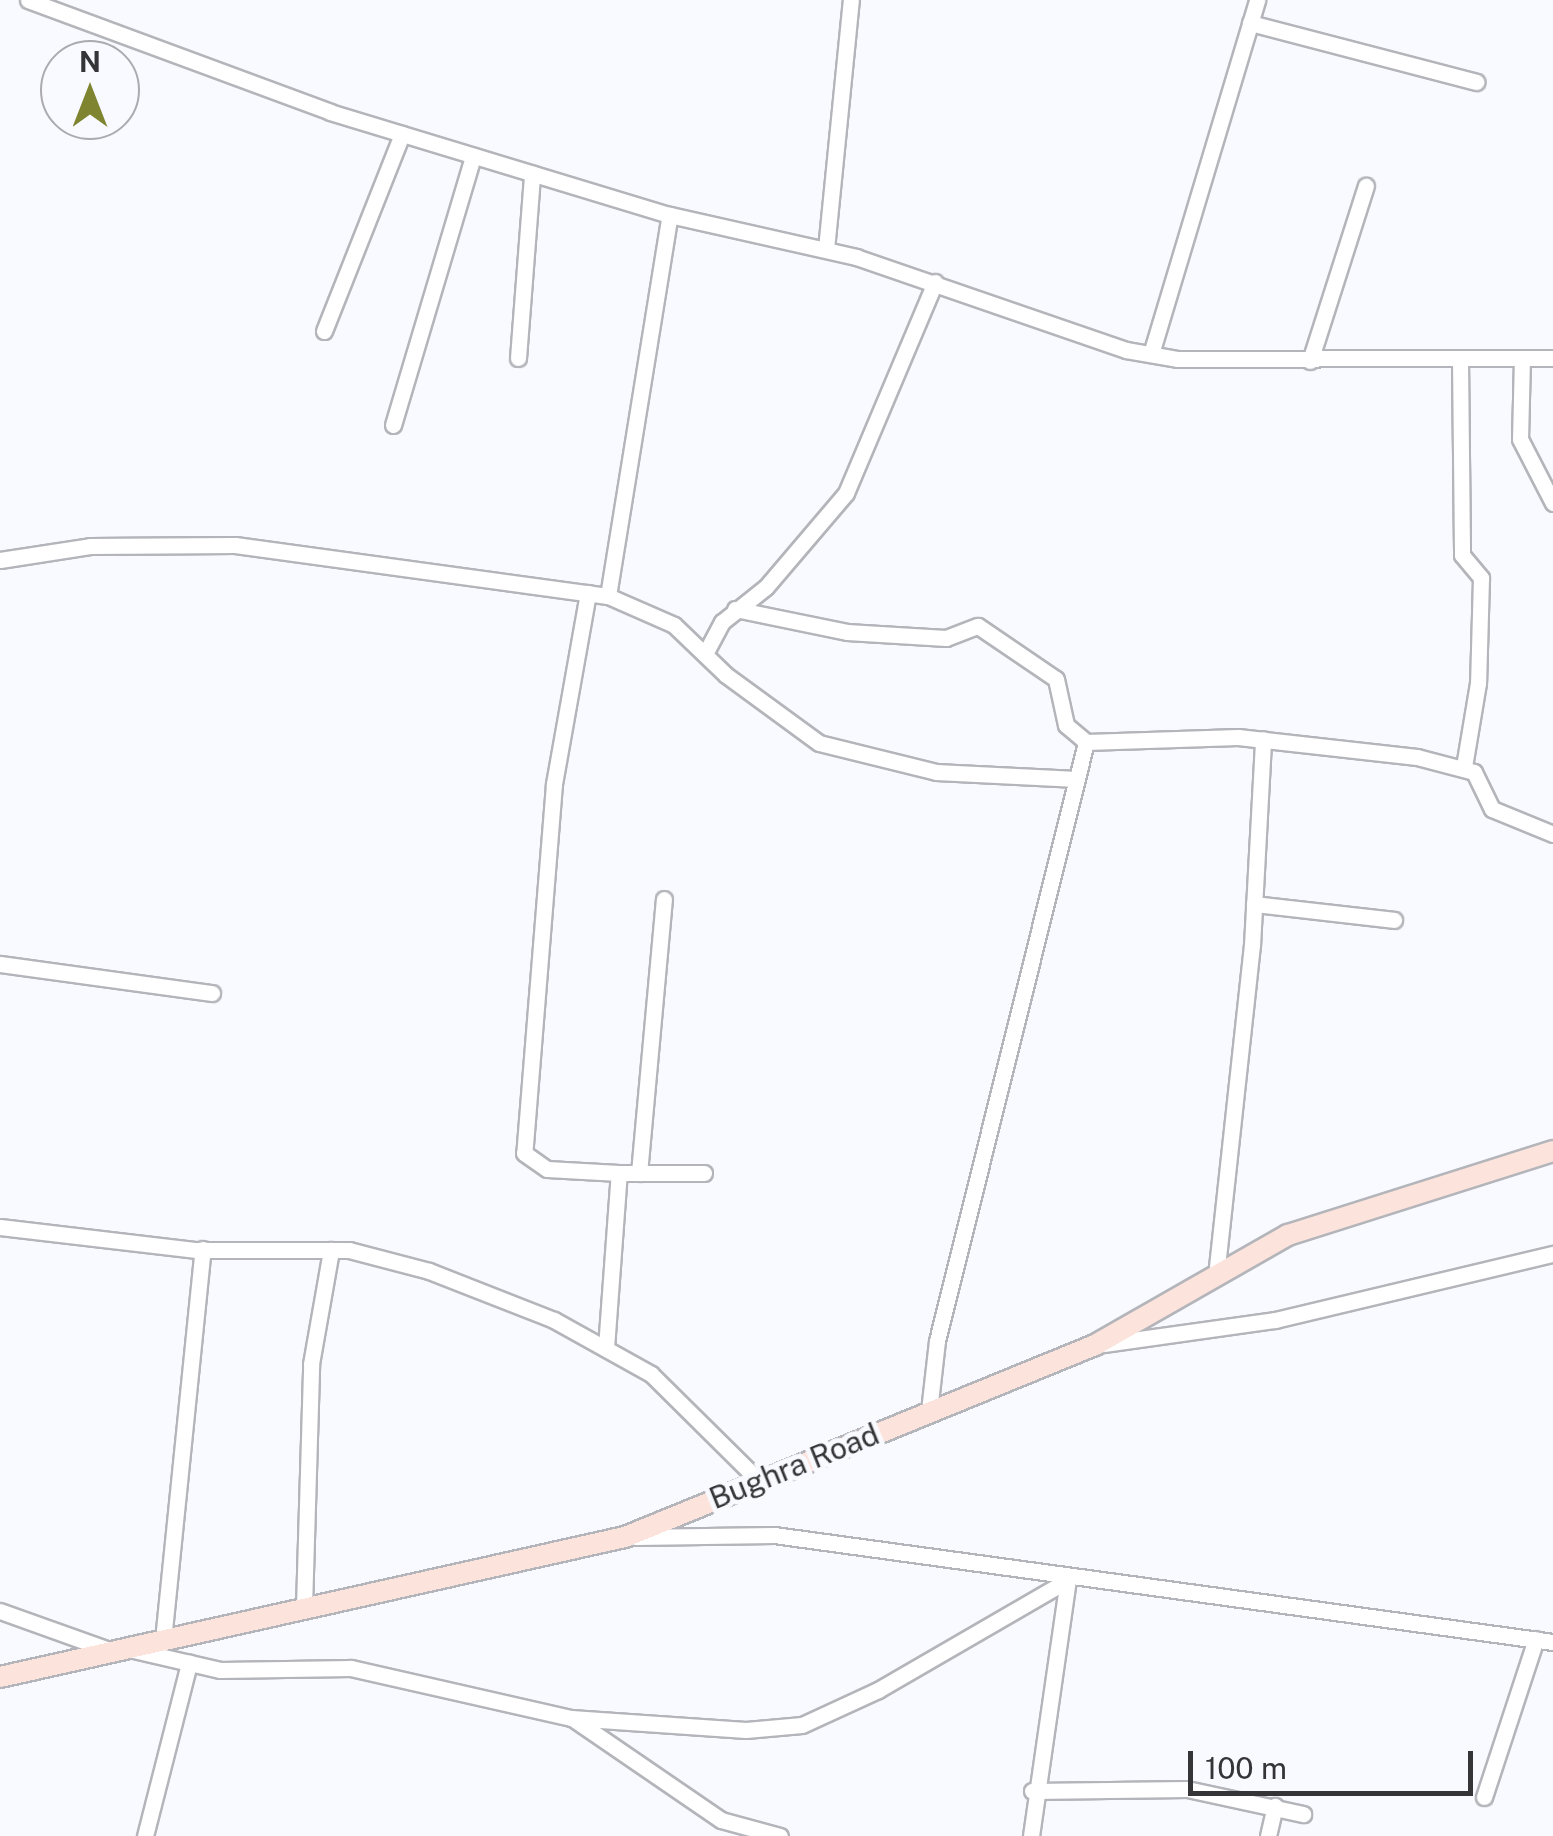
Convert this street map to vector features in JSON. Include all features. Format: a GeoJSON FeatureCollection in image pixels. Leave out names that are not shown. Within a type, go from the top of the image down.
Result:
{"type":"FeatureCollection","features":[{"type":"Feature","properties":{"kind":"street"},"geometry":{"type":"LineString","coordinates":[[28,0],[402,134],[670,215],[826,249],[1151,354],[1310,361],[1553,358]]}},
{"type":"Feature","properties":{"kind":"street"},"geometry":{"type":"LineString","coordinates":[[826,249],[851,0]]}},
{"type":"Feature","properties":{"kind":"street"},"geometry":{"type":"LineString","coordinates":[[1151,354],[1258,0]]}},
{"type":"Feature","properties":{"kind":"street"},"geometry":{"type":"LineString","coordinates":[[1250,23],[1476,82]]}},
{"type":"Feature","properties":{"kind":"street"},"geometry":{"type":"LineString","coordinates":[[324,331],[402,134]]}},
{"type":"Feature","properties":{"kind":"street"},"geometry":{"type":"LineString","coordinates":[[393,425],[473,156]]}},
{"type":"Feature","properties":{"kind":"street"},"geometry":{"type":"LineString","coordinates":[[518,358],[532,174]]}},
{"type":"Feature","properties":{"kind":"street"},"geometry":{"type":"LineString","coordinates":[[1310,361],[1366,186]]}},
{"type":"Feature","properties":{"kind":"street"},"geometry":{"type":"LineString","coordinates":[[608,596],[670,215]]}},
{"type":"Feature","properties":{"kind":"street"},"geometry":{"type":"LineString","coordinates":[[706,652],[735,609],[826,525],[846,493],[935,282]]}},
{"type":"Feature","properties":{"kind":"street"},"geometry":{"type":"LineString","coordinates":[[1522,358],[1520,439],[1553,504]]}},
{"type":"Feature","properties":{"kind":"street"},"geometry":{"type":"LineString","coordinates":[[1460,359],[1462,554],[1481,578],[1478,682],[1464,767],[1492,809],[1553,834]]}},
{"type":"Feature","properties":{"kind":"street"},"geometry":{"type":"LineString","coordinates":[[0,560],[90,546],[235,545],[608,596],[656,614],[819,744],[936,772],[1077,779]]}},
{"type":"Feature","properties":{"kind":"street"},"geometry":{"type":"LineString","coordinates":[[588,593],[554,784],[524,1153],[547,1169],[704,1173]]}},
{"type":"Feature","properties":{"kind":"street"},"geometry":{"type":"LineString","coordinates":[[735,609],[847,632],[946,638],[978,626],[1056,680],[1066,726],[1086,742],[1263,739],[1464,767]]}},
{"type":"Feature","properties":{"kind":"street"},"geometry":{"type":"LineString","coordinates":[[1216,1276],[1254,904],[1263,739]]}},
{"type":"Feature","properties":{"kind":"street"},"geometry":{"type":"LineString","coordinates":[[929,1411],[941,1322],[1086,742]]}},
{"type":"Feature","properties":{"kind":"street"},"geometry":{"type":"LineString","coordinates":[[639,1173],[664,900]]}},
{"type":"Feature","properties":{"kind":"street"},"geometry":{"type":"LineString","coordinates":[[1254,904],[1394,920]]}},
{"type":"Feature","properties":{"kind":"street"},"geometry":{"type":"LineString","coordinates":[[0,964],[212,993]]}},
{"type":"Feature","properties":{"kind":"street","name":"Bughra Road"},"geometry":{"type":"LineString","coordinates":[[0,1677],[625,1537],[757,1479],[1095,1345],[1288,1236],[1553,1151]]}},
{"type":"Feature","properties":{"kind":"street"},"geometry":{"type":"LineString","coordinates":[[606,1348],[619,1173]]}},
{"type":"Feature","properties":{"kind":"street"},"geometry":{"type":"LineString","coordinates":[[0,1227],[203,1250],[331,1250],[429,1271],[606,1348],[664,1384],[757,1479]]}},
{"type":"Feature","properties":{"kind":"street"},"geometry":{"type":"LineString","coordinates":[[164,1640],[203,1250]]}},
{"type":"Feature","properties":{"kind":"street"},"geometry":{"type":"LineString","coordinates":[[304,1607],[307,1418],[331,1250]]}},
{"type":"Feature","properties":{"kind":"street"},"geometry":{"type":"LineString","coordinates":[[1095,1345],[1275,1320],[1553,1254]]}},
{"type":"Feature","properties":{"kind":"street"},"geometry":{"type":"LineString","coordinates":[[625,1537],[774,1535],[1068,1580],[1553,1642]]}},
{"type":"Feature","properties":{"kind":"street"},"geometry":{"type":"LineString","coordinates":[[0,1611],[118,1650],[189,1663],[273,1674],[351,1668],[572,1718],[746,1730],[802,1724],[972,1640],[1068,1580]]}},
{"type":"Feature","properties":{"kind":"street"},"geometry":{"type":"LineString","coordinates":[[1031,1836],[1032,1791],[1068,1580]]}},
{"type":"Feature","properties":{"kind":"street"},"geometry":{"type":"LineString","coordinates":[[1484,1798],[1536,1639]]}},
{"type":"Feature","properties":{"kind":"street"},"geometry":{"type":"LineString","coordinates":[[146,1836],[189,1663]]}},
{"type":"Feature","properties":{"kind":"street"},"geometry":{"type":"LineString","coordinates":[[572,1718],[720,1828],[780,1836]]}},
{"type":"Feature","properties":{"kind":"street"},"geometry":{"type":"LineString","coordinates":[[1032,1791],[1186,1788],[1304,1814]]}},
{"type":"Feature","properties":{"kind":"street"},"geometry":{"type":"LineString","coordinates":[[1268,1836],[1275,1806]]}}]}
